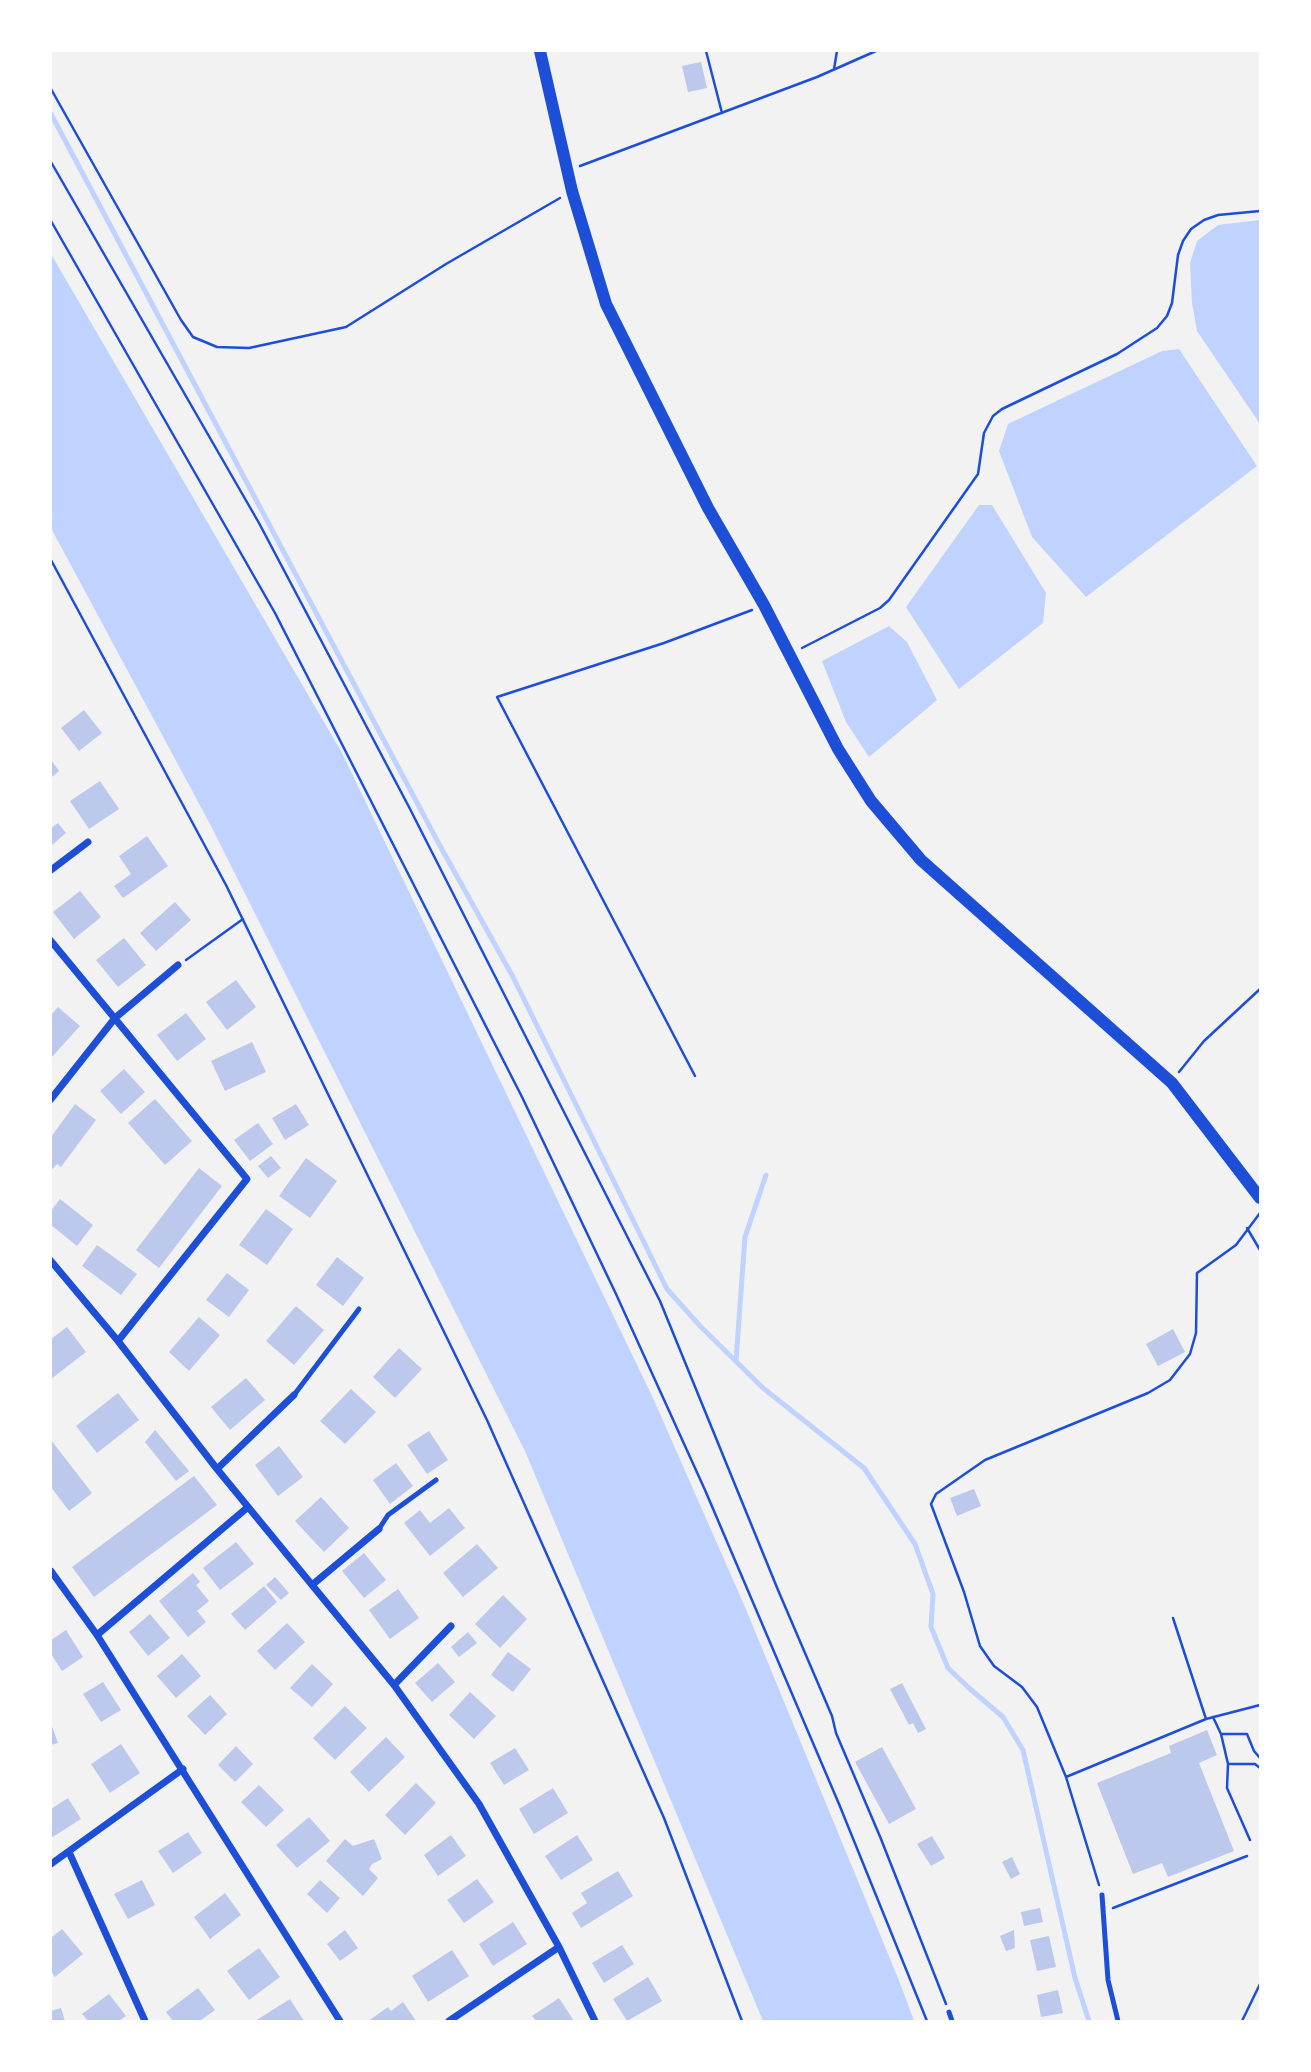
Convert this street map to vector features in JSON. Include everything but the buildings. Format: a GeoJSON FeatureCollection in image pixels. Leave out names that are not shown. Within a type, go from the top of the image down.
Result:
{"type":"FeatureCollection","features":[{"type":"Feature","properties":{"kind":"street"},"geometry":{"type":"LineString","coordinates":[[540,51],[572,191],[606,304],[708,508],[790,654],[838,749],[872,801],[920,860],[1172,1083],[1260,1198]]}},
{"type":"Feature","properties":{"kind":"street"},"geometry":{"type":"LineString","coordinates":[[51,870],[88,842]]}},
{"type":"Feature","properties":{"kind":"street"},"geometry":{"type":"LineString","coordinates":[[51,941],[247,1179],[118,1341]]}},
{"type":"Feature","properties":{"kind":"street"},"geometry":{"type":"LineString","coordinates":[[51,1099],[115,1018],[178,965]]}},
{"type":"Feature","properties":{"kind":"street"},"geometry":{"type":"LineString","coordinates":[[51,1261],[394,1685],[479,1804],[559,1947],[595,2021]]}},
{"type":"Feature","properties":{"kind":"street"},"geometry":{"type":"LineString","coordinates":[[218,1469],[294,1395]]}},
{"type":"Feature","properties":{"kind":"street"},"geometry":{"type":"LineString","coordinates":[[97,1635],[248,1507]]}},
{"type":"Feature","properties":{"kind":"street"},"geometry":{"type":"LineString","coordinates":[[312,1585],[379,1529]]}},
{"type":"Feature","properties":{"kind":"street"},"geometry":{"type":"LineString","coordinates":[[51,1571],[97,1635],[340,2021]]}},
{"type":"Feature","properties":{"kind":"street"},"geometry":{"type":"LineString","coordinates":[[394,1685],[451,1626]]}},
{"type":"Feature","properties":{"kind":"street"},"geometry":{"type":"LineString","coordinates":[[51,1864],[183,1769]]}},
{"type":"Feature","properties":{"kind":"street"},"geometry":{"type":"LineString","coordinates":[[69,1852],[145,2021]]}},
{"type":"Feature","properties":{"kind":"street"},"geometry":{"type":"LineString","coordinates":[[449,2021],[559,1947]]}},
{"type":"Feature","properties":{"kind":"lane"},"geometry":{"type":"LineString","coordinates":[[294,1395],[359,1309]]}},
{"type":"Feature","properties":{"kind":"lane"},"geometry":{"type":"LineString","coordinates":[[379,1529],[388,1515],[436,1480]]}},
{"type":"Feature","properties":{"kind":"lane"},"geometry":{"type":"LineString","coordinates":[[1102,1895],[1108,1980],[1118,2021]]}},
{"type":"Feature","properties":{"kind":"lane"},"geometry":{"type":"LineString","coordinates":[[949,2012],[952,2021]]}},
{"type":"Feature","properties":{"kind":"path"},"geometry":{"type":"LineString","coordinates":[[706,51],[722,113]]}},
{"type":"Feature","properties":{"kind":"path"},"geometry":{"type":"LineString","coordinates":[[834,69],[837,51]]}},
{"type":"Feature","properties":{"kind":"path"},"geometry":{"type":"LineString","coordinates":[[567,171],[876,51]]}},
{"type":"Feature","properties":{"kind":"path"},"geometry":{"type":"LineString","coordinates":[[51,89],[181,320],[193,337],[217,347],[249,348],[346,327],[446,264],[572,191]]}},
{"type":"Feature","properties":{"kind":"path"},"geometry":{"type":"LineString","coordinates":[[51,162],[260,523],[409,807],[660,1301],[832,1716],[836,1734],[881,1839],[949,2012]]}},
{"type":"Feature","properties":{"kind":"path"},"geometry":{"type":"LineString","coordinates":[[790,654],[880,608],[889,600],[978,474],[984,433],[993,416],[1117,354],[1157,328],[1167,316],[1172,303],[1178,255],[1191,229],[1218,215],[1260,211]]}},
{"type":"Feature","properties":{"kind":"path"},"geometry":{"type":"LineString","coordinates":[[51,221],[275,613],[522,1097],[616,1294],[715,1515],[839,1804],[927,2021]]}},
{"type":"Feature","properties":{"kind":"path"},"geometry":{"type":"LineString","coordinates":[[51,560],[243,919],[487,1420],[664,1818],[742,2021]]}},
{"type":"Feature","properties":{"kind":"path"},"geometry":{"type":"LineString","coordinates":[[695,1076],[497,697],[664,643],[764,606]]}},
{"type":"Feature","properties":{"kind":"path"},"geometry":{"type":"LineString","coordinates":[[178,965],[243,919]]}},
{"type":"Feature","properties":{"kind":"path"},"geometry":{"type":"LineString","coordinates":[[1172,1083],[1204,1041],[1260,989]]}},
{"type":"Feature","properties":{"kind":"path"},"geometry":{"type":"LineString","coordinates":[[1102,1895],[1066,1777],[1037,1707],[1023,1687],[994,1666],[980,1646],[964,1592],[931,1504],[936,1494],[985,1460],[1148,1393],[1170,1380],[1190,1354],[1196,1333],[1197,1273],[1236,1245],[1260,1213]]}},
{"type":"Feature","properties":{"kind":"path"},"geometry":{"type":"LineString","coordinates":[[1247,1228],[1260,1250]]}},
{"type":"Feature","properties":{"kind":"path"},"geometry":{"type":"LineString","coordinates":[[1173,1618],[1206,1718]]}},
{"type":"Feature","properties":{"kind":"path"},"geometry":{"type":"LineString","coordinates":[[1066,1777],[1206,1718],[1260,1705]]}},
{"type":"Feature","properties":{"kind":"path"},"geometry":{"type":"LineString","coordinates":[[1213,1717],[1221,1734],[1228,1764],[1227,1788],[1250,1840]]}},
{"type":"Feature","properties":{"kind":"path"},"geometry":{"type":"LineString","coordinates":[[1221,1734],[1247,1734],[1260,1758]]}},
{"type":"Feature","properties":{"kind":"path"},"geometry":{"type":"LineString","coordinates":[[1228,1764],[1255,1764],[1260,1768]]}},
{"type":"Feature","properties":{"kind":"path"},"geometry":{"type":"LineString","coordinates":[[1103,1912],[1247,1856]]}},
{"type":"Feature","properties":{"kind":"path"},"geometry":{"type":"LineString","coordinates":[[1242,2021],[1260,1984]]}},
{"type":"Feature","properties":{"kind":"water"},"geometry":{"type":"Polygon","coordinates":[[[1260,220],[1260,424],[1197,331],[1192,303],[1190,263],[1197,241],[1218,225],[1260,220]]]}},
{"type":"Feature","properties":{"kind":"water"},"geometry":{"type":"Polygon","coordinates":[[[51,254],[342,753],[653,1398],[745,1607],[914,2021],[763,2021],[525,1451],[211,826],[51,528],[51,254]]]}},
{"type":"Feature","properties":{"kind":"water"},"geometry":{"type":"Polygon","coordinates":[[[1179,349],[1257,466],[1086,597],[1032,537],[999,451],[1008,424],[1162,351],[1179,349]]]}},
{"type":"Feature","properties":{"kind":"water"},"geometry":{"type":"Polygon","coordinates":[[[979,505],[992,505],[1046,593],[1043,623],[959,689],[906,607],[979,505]]]}},
{"type":"Feature","properties":{"kind":"water"},"geometry":{"type":"Polygon","coordinates":[[[889,626],[907,642],[937,700],[869,757],[846,722],[822,661],[889,626]]]}},
{"type":"Feature","properties":{"kind":"waterway"},"geometry":{"type":"LineString","coordinates":[[51,114],[439,844],[513,977],[667,1289],[763,1388],[864,1468],[915,1544],[933,1594],[931,1627],[948,1668],[1003,1717],[1023,1750],[1075,1978],[1089,2021]]}},
{"type":"Feature","properties":{"kind":"waterway"},"geometry":{"type":"LineString","coordinates":[[736,1360],[745,1237],[766,1175]]}}]}
